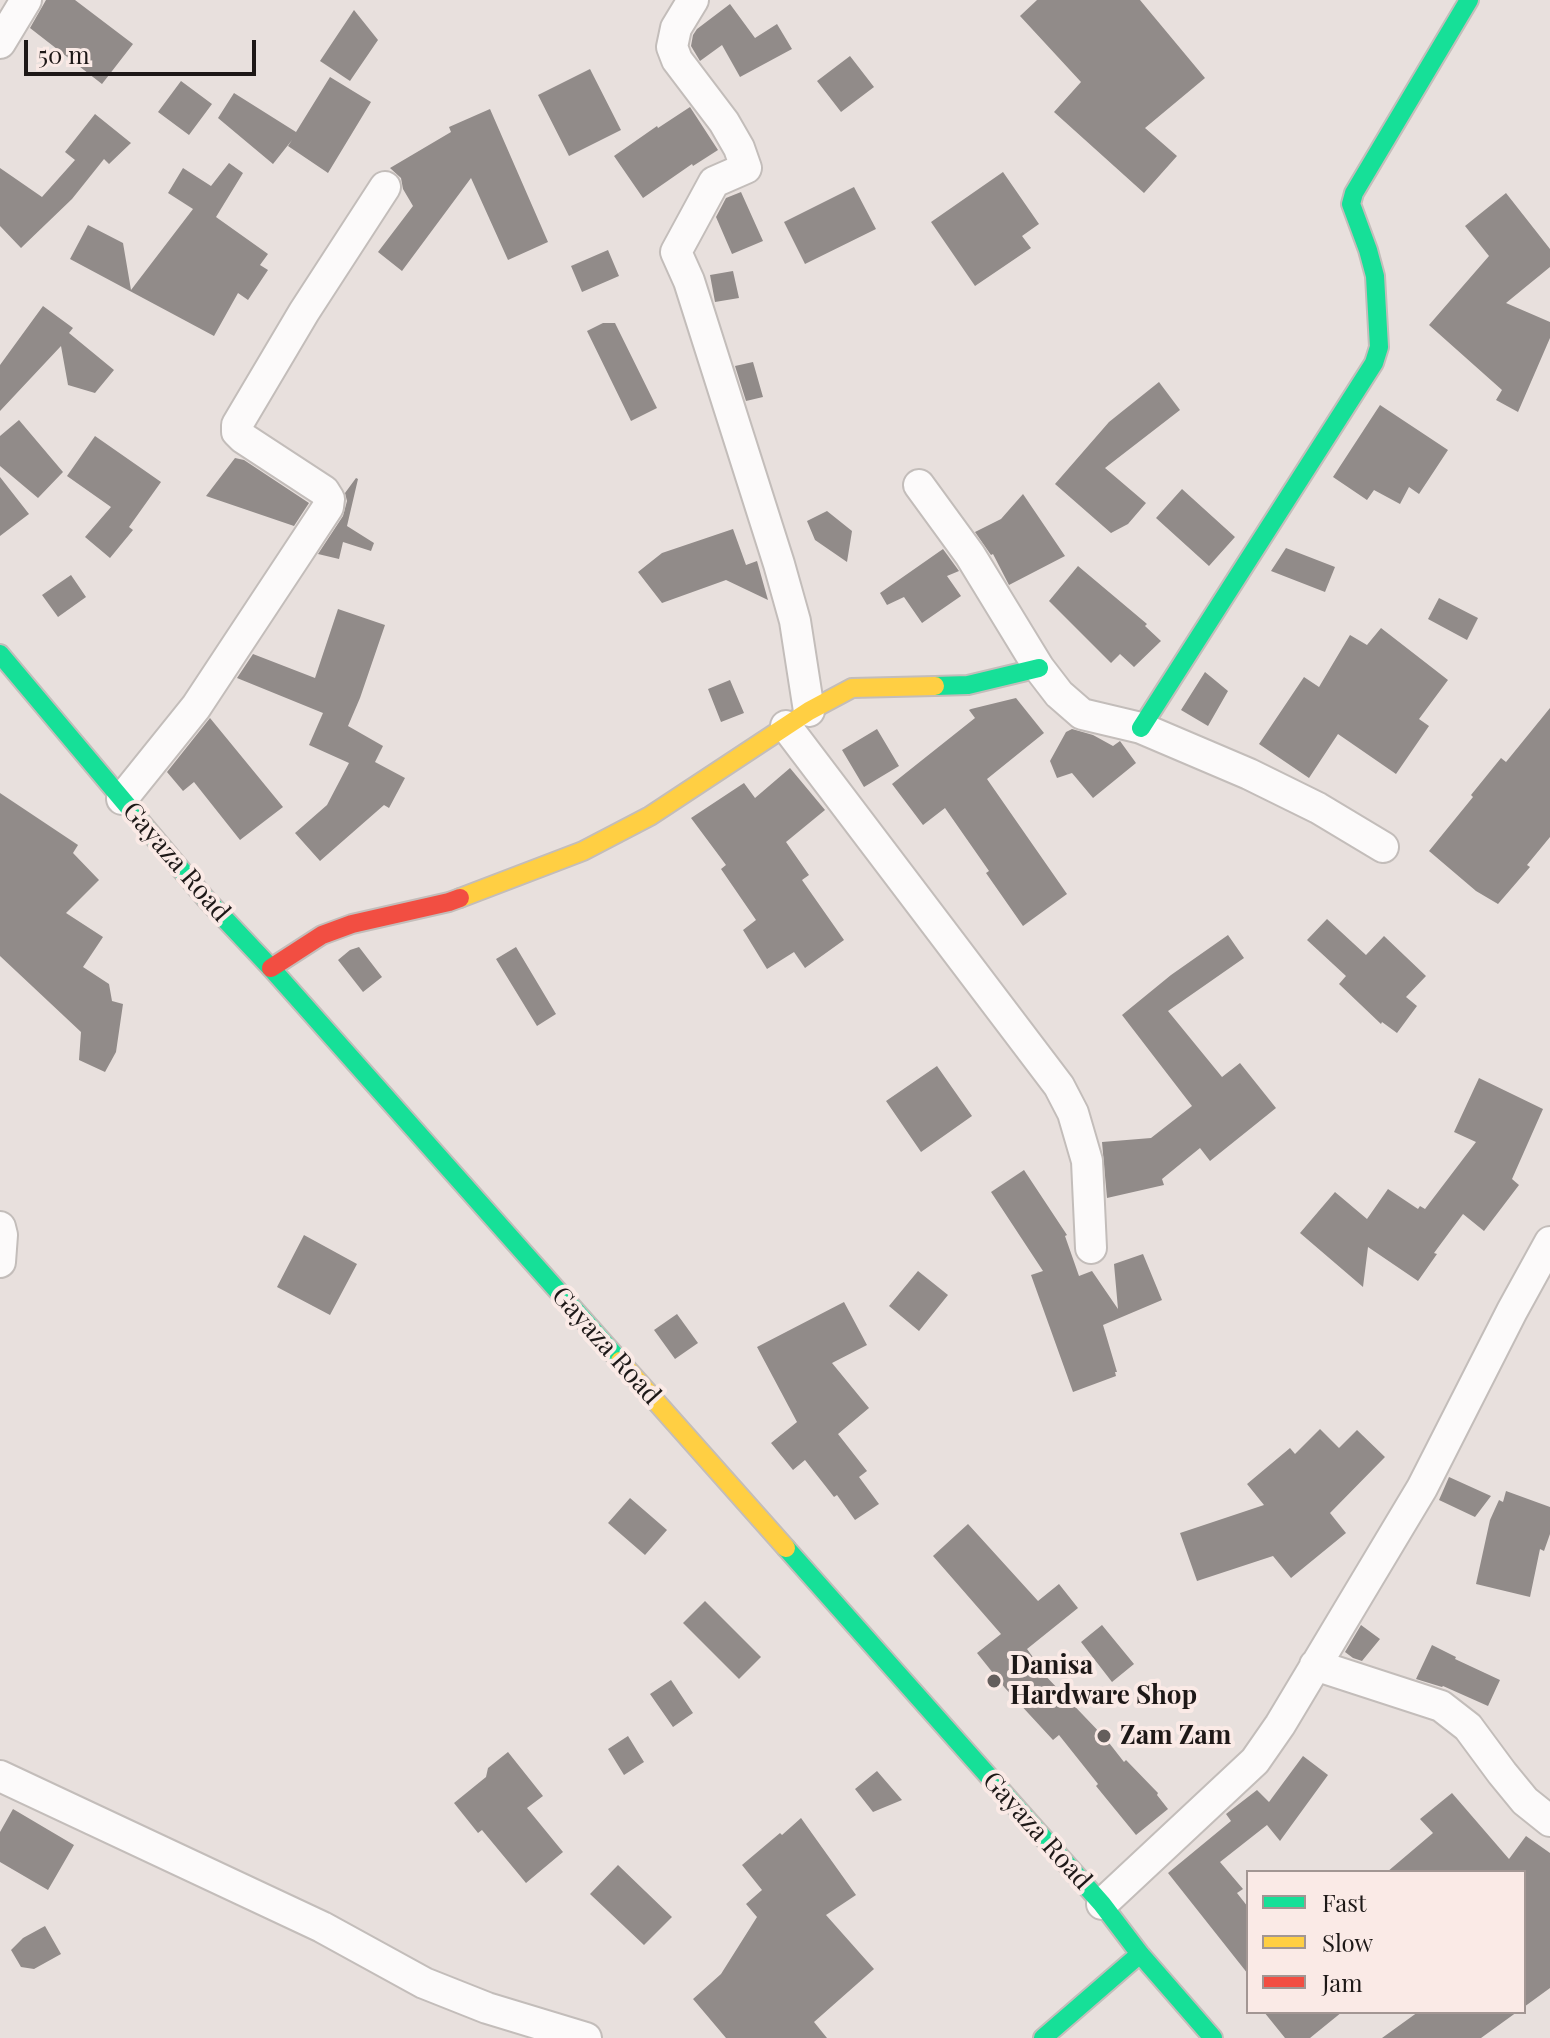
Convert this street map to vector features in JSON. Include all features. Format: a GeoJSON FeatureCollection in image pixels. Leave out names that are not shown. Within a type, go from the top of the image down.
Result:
{"type":"FeatureCollection","features":[{"type":"Feature","properties":{"kind":"main road"},"geometry":{"type":"LineString","coordinates":[[1141,728],[1374,363],[1379,347],[1375,276],[1351,204],[1354,193],[1469,0]]}},
{"type":"Feature","properties":{"kind":"main road","name":"Gayaza Road"},"geometry":{"type":"LineString","coordinates":[[0,654],[205,898],[271,968],[1102,1904],[1140,1954],[1213,2038]]}},
{"type":"Feature","properties":{"kind":"main road"},"geometry":{"type":"LineString","coordinates":[[271,968],[322,935],[352,924],[449,902],[583,851],[650,816],[798,718],[852,688],[968,685],[1039,668]]}},
{"type":"Feature","properties":{"kind":"main road"},"geometry":{"type":"LineString","coordinates":[[1043,2038],[1140,1954]]}},
{"type":"Feature","properties":{"kind":"street"},"geometry":{"type":"LineString","coordinates":[[0,43],[26,0]]}},
{"type":"Feature","properties":{"kind":"street"},"geometry":{"type":"LineString","coordinates":[[693,0],[676,28],[672,47],[677,60],[724,122],[746,168],[714,182],[676,252],[689,281],[795,621],[798,718],[890,864],[1059,1086],[1073,1113],[1087,1161],[1091,1248]]}},
{"type":"Feature","properties":{"kind":"street"},"geometry":{"type":"LineString","coordinates":[[122,799],[196,707],[328,507],[329,499],[324,491],[243,438],[237,432],[237,425],[304,312],[385,187]]}},
{"type":"Feature","properties":{"kind":"street"},"geometry":{"type":"LineString","coordinates":[[919,485],[970,555],[1039,668],[1059,694],[1082,714],[1141,728],[1249,774],[1318,808],[1383,847]]}},
{"type":"Feature","properties":{"kind":"street"},"geometry":{"type":"LineString","coordinates":[[0,1227],[0,1262]]}},
{"type":"Feature","properties":{"kind":"street"},"geometry":{"type":"LineString","coordinates":[[1102,1904],[1255,1761],[1280,1725],[1422,1488],[1550,1242]]}},
{"type":"Feature","properties":{"kind":"street"},"geometry":{"type":"LineString","coordinates":[[1315,1665],[1441,1706],[1468,1727],[1525,1801],[1550,1821]]}},
{"type":"Feature","properties":{"kind":"street"},"geometry":{"type":"LineString","coordinates":[[0,1776],[322,1927],[424,1983],[487,2008],[586,2038]]}},
{"type":"Feature","properties":{"kind":"building"},"geometry":{"type":"Polygon","coordinates":[[[46,0],[75,0],[133,44],[102,84],[30,28],[46,0]]]}},
{"type":"Feature","properties":{"kind":"building"},"geometry":{"type":"Polygon","coordinates":[[[1037,0],[1140,0],[1205,78],[1145,128],[1177,156],[1144,193],[1054,112],[1081,82],[1020,16],[1037,0]]]}},
{"type":"Feature","properties":{"kind":"building"},"geometry":{"type":"Polygon","coordinates":[[[730,4],[755,38],[777,24],[792,49],[740,77],[722,45],[700,61],[691,46],[693,35],[730,4]]]}},
{"type":"Feature","properties":{"kind":"building"},"geometry":{"type":"Polygon","coordinates":[[[354,10],[378,40],[350,81],[320,61],[354,10]]]}},
{"type":"Feature","properties":{"kind":"building"},"geometry":{"type":"Polygon","coordinates":[[[850,56],[874,87],[841,112],[817,81],[850,56]]]}},
{"type":"Feature","properties":{"kind":"building"},"geometry":{"type":"Polygon","coordinates":[[[590,69],[621,130],[569,156],[538,95],[590,69]]]}},
{"type":"Feature","properties":{"kind":"building"},"geometry":{"type":"Polygon","coordinates":[[[330,77],[371,102],[328,173],[288,146],[292,140],[273,164],[218,118],[234,93],[296,132],[330,77]]]}},
{"type":"Feature","properties":{"kind":"building"},"geometry":{"type":"Polygon","coordinates":[[[181,81],[212,104],[189,135],[158,112],[181,81]]]}},
{"type":"Feature","properties":{"kind":"building"},"geometry":{"type":"Polygon","coordinates":[[[690,107],[718,150],[643,198],[614,156],[690,107]]]}},
{"type":"Feature","properties":{"kind":"building"},"geometry":{"type":"Polygon","coordinates":[[[490,109],[548,242],[508,260],[471,178],[402,271],[378,252],[413,206],[403,189],[401,178],[390,168],[451,132],[449,127],[490,109]]]}},
{"type":"Feature","properties":{"kind":"building"},"geometry":{"type":"Polygon","coordinates":[[[95,114],[131,143],[109,164],[104,159],[72,199],[21,248],[0,226],[0,168],[42,197],[75,160],[65,152],[95,114]]]}},
{"type":"Feature","properties":{"kind":"building"},"geometry":{"type":"Polygon","coordinates":[[[229,163],[243,173],[216,217],[268,254],[260,265],[268,270],[248,300],[238,293],[214,336],[70,259],[88,225],[123,243],[131,290],[193,209],[168,193],[183,168],[211,186],[229,163]]]}},
{"type":"Feature","properties":{"kind":"building"},"geometry":{"type":"Polygon","coordinates":[[[1003,172],[1039,224],[1022,236],[1031,248],[975,286],[931,222],[1003,172]]]}},
{"type":"Feature","properties":{"kind":"building"},"geometry":{"type":"Polygon","coordinates":[[[854,187],[876,229],[805,264],[784,222],[854,187]]]}},
{"type":"Feature","properties":{"kind":"building"},"geometry":{"type":"Polygon","coordinates":[[[741,192],[763,241],[732,254],[716,217],[726,198],[741,192]]]}},
{"type":"Feature","properties":{"kind":"building"},"geometry":{"type":"Polygon","coordinates":[[[1506,193],[1550,249],[1550,267],[1506,303],[1550,322],[1550,338],[1518,412],[1496,400],[1502,390],[1429,325],[1489,256],[1465,226],[1506,193]]]}},
{"type":"Feature","properties":{"kind":"building"},"geometry":{"type":"Polygon","coordinates":[[[608,250],[619,276],[582,292],[571,266],[608,250]]]}},
{"type":"Feature","properties":{"kind":"building"},"geometry":{"type":"Polygon","coordinates":[[[733,271],[739,298],[715,302],[710,275],[733,271]]]}},
{"type":"Feature","properties":{"kind":"building"},"geometry":{"type":"Polygon","coordinates":[[[43,306],[73,328],[69,333],[114,370],[95,393],[68,385],[61,346],[0,411],[0,365],[43,306]]]}},
{"type":"Feature","properties":{"kind":"building"},"geometry":{"type":"Polygon","coordinates":[[[603,323],[615,323],[657,408],[631,421],[587,331],[603,323]]]}},
{"type":"Feature","properties":{"kind":"building"},"geometry":{"type":"Polygon","coordinates":[[[753,362],[763,397],[746,401],[735,366],[753,362]]]}},
{"type":"Feature","properties":{"kind":"building"},"geometry":{"type":"Polygon","coordinates":[[[1159,382],[1180,410],[1105,468],[1146,503],[1128,524],[1111,533],[1055,484],[1109,422],[1159,382]]]}},
{"type":"Feature","properties":{"kind":"building"},"geometry":{"type":"Polygon","coordinates":[[[1380,405],[1448,450],[1419,494],[1409,487],[1400,504],[1374,490],[1367,500],[1333,477],[1380,405]]]}},
{"type":"Feature","properties":{"kind":"building"},"geometry":{"type":"Polygon","coordinates":[[[19,420],[63,472],[38,498],[0,466],[0,436],[19,420]]]}},
{"type":"Feature","properties":{"kind":"building"},"geometry":{"type":"Polygon","coordinates":[[[95,436],[161,482],[129,527],[133,530],[110,558],[85,537],[111,507],[67,476],[95,436]]]}},
{"type":"Feature","properties":{"kind":"building"},"geometry":{"type":"Polygon","coordinates":[[[235,458],[244,460],[309,503],[294,526],[206,496],[235,458]]]}},
{"type":"Feature","properties":{"kind":"building"},"geometry":{"type":"Polygon","coordinates":[[[0,477],[29,514],[0,536],[0,477]]]}},
{"type":"Feature","properties":{"kind":"building"},"geometry":{"type":"Polygon","coordinates":[[[356,478],[347,526],[374,543],[371,551],[343,542],[339,559],[318,554],[343,516],[347,501],[345,493],[356,478]]]}},
{"type":"Feature","properties":{"kind":"building"},"geometry":{"type":"Polygon","coordinates":[[[1182,489],[1235,537],[1209,566],[1156,518],[1182,489]]]}},
{"type":"Feature","properties":{"kind":"building"},"geometry":{"type":"Polygon","coordinates":[[[1023,494],[1065,556],[1009,585],[993,554],[975,532],[1001,519],[1023,494]]]}},
{"type":"Feature","properties":{"kind":"building"},"geometry":{"type":"Polygon","coordinates":[[[827,511],[852,531],[847,562],[815,540],[807,521],[827,511]]]}},
{"type":"Feature","properties":{"kind":"building"},"geometry":{"type":"Polygon","coordinates":[[[733,529],[746,565],[757,561],[768,600],[726,580],[662,603],[638,572],[662,553],[733,529]]]}},
{"type":"Feature","properties":{"kind":"building"},"geometry":{"type":"Polygon","coordinates":[[[1286,548],[1335,567],[1325,592],[1271,571],[1286,548]]]}},
{"type":"Feature","properties":{"kind":"building"},"geometry":{"type":"Polygon","coordinates":[[[943,549],[959,571],[947,576],[961,596],[922,623],[904,597],[887,605],[880,593],[943,549]]]}},
{"type":"Feature","properties":{"kind":"building"},"geometry":{"type":"Polygon","coordinates":[[[1078,566],[1147,624],[1145,626],[1161,641],[1134,667],[1120,654],[1111,663],[1049,601],[1078,566]]]}},
{"type":"Feature","properties":{"kind":"building"},"geometry":{"type":"Polygon","coordinates":[[[71,575],[86,597],[58,617],[42,595],[71,575]]]}},
{"type":"Feature","properties":{"kind":"building"},"geometry":{"type":"Polygon","coordinates":[[[1439,598],[1478,618],[1467,640],[1428,619],[1439,598]]]}},
{"type":"Feature","properties":{"kind":"building"},"geometry":{"type":"Polygon","coordinates":[[[338,609],[385,625],[348,726],[383,746],[375,762],[405,778],[389,808],[384,805],[320,861],[295,833],[327,805],[349,763],[309,745],[323,713],[237,678],[253,654],[315,678],[338,609]]]}},
{"type":"Feature","properties":{"kind":"building"},"geometry":{"type":"Polygon","coordinates":[[[1381,628],[1448,680],[1419,719],[1429,726],[1396,774],[1338,734],[1309,778],[1259,744],[1304,677],[1319,687],[1350,635],[1367,645],[1381,628]]]}},
{"type":"Feature","properties":{"kind":"building"},"geometry":{"type":"Polygon","coordinates":[[[1205,672],[1228,691],[1208,726],[1181,710],[1205,672]]]}},
{"type":"Feature","properties":{"kind":"building"},"geometry":{"type":"Polygon","coordinates":[[[730,680],[744,713],[721,722],[708,689],[730,680]]]}},
{"type":"Feature","properties":{"kind":"building"},"geometry":{"type":"Polygon","coordinates":[[[1016,698],[1044,733],[987,779],[1067,894],[1023,926],[945,808],[923,825],[892,784],[975,718],[969,710],[1016,698]]]}},
{"type":"Feature","properties":{"kind":"building"},"geometry":{"type":"Polygon","coordinates":[[[1550,708],[1550,837],[1527,865],[1530,867],[1498,904],[1476,891],[1429,851],[1501,758],[1506,762],[1550,708]]]}},
{"type":"Feature","properties":{"kind":"building"},"geometry":{"type":"Polygon","coordinates":[[[210,718],[283,807],[240,840],[194,782],[183,791],[167,772],[210,718]]]}},
{"type":"Feature","properties":{"kind":"building"},"geometry":{"type":"Polygon","coordinates":[[[877,729],[899,766],[864,787],[842,750],[877,729]]]}},
{"type":"Feature","properties":{"kind":"building"},"geometry":{"type":"Polygon","coordinates":[[[1072,729],[1093,735],[1113,746],[1120,741],[1136,763],[1093,798],[1072,773],[1057,778],[1050,761],[1066,732],[1072,729]]]}},
{"type":"Feature","properties":{"kind":"building"},"geometry":{"type":"Polygon","coordinates":[[[790,768],[825,810],[786,842],[809,875],[802,880],[844,940],[805,968],[794,952],[767,969],[743,930],[756,920],[721,869],[726,865],[691,818],[744,783],[755,798],[790,768]]]}},
{"type":"Feature","properties":{"kind":"building"},"geometry":{"type":"Polygon","coordinates":[[[0,793],[78,845],[73,853],[99,880],[66,913],[103,937],[83,967],[109,984],[112,1001],[123,1004],[116,1052],[105,1072],[79,1060],[81,1032],[0,956],[0,793]]]}},
{"type":"Feature","properties":{"kind":"building"},"geometry":{"type":"Polygon","coordinates":[[[1327,919],[1366,955],[1384,936],[1426,976],[1406,997],[1417,1006],[1397,1033],[1381,1024],[1339,984],[1346,976],[1307,940],[1327,919]]]}},
{"type":"Feature","properties":{"kind":"building"},"geometry":{"type":"Polygon","coordinates":[[[1228,935],[1244,958],[1168,1011],[1222,1077],[1240,1063],[1276,1108],[1210,1161],[1200,1148],[1162,1179],[1164,1185],[1107,1198],[1102,1142],[1151,1138],[1192,1106],[1122,1015],[1171,975],[1228,935]]]}},
{"type":"Feature","properties":{"kind":"building"},"geometry":{"type":"Polygon","coordinates":[[[359,947],[382,977],[363,992],[338,960],[359,947]]]}},
{"type":"Feature","properties":{"kind":"building"},"geometry":{"type":"Polygon","coordinates":[[[516,947],[556,1014],[537,1026],[496,959],[516,947]]]}},
{"type":"Feature","properties":{"kind":"building"},"geometry":{"type":"Polygon","coordinates":[[[937,1066],[972,1116],[921,1152],[886,1101],[937,1066]]]}},
{"type":"Feature","properties":{"kind":"building"},"geometry":{"type":"Polygon","coordinates":[[[1479,1078],[1543,1109],[1512,1179],[1519,1185],[1484,1231],[1463,1214],[1418,1281],[1368,1247],[1363,1287],[1300,1233],[1335,1192],[1367,1219],[1388,1189],[1418,1209],[1420,1206],[1425,1209],[1476,1142],[1454,1132],[1479,1078]]]}},
{"type":"Feature","properties":{"kind":"building"},"geometry":{"type":"Polygon","coordinates":[[[1024,1170],[1067,1235],[1079,1276],[1092,1271],[1118,1309],[1114,1264],[1143,1254],[1162,1300],[1103,1325],[1116,1376],[1073,1392],[1031,1275],[1043,1271],[991,1192],[1024,1170]]]}},
{"type":"Feature","properties":{"kind":"building"},"geometry":{"type":"Polygon","coordinates":[[[304,1235],[357,1264],[330,1315],[277,1287],[304,1235]]]}},
{"type":"Feature","properties":{"kind":"building"},"geometry":{"type":"Polygon","coordinates":[[[918,1271],[948,1295],[919,1331],[889,1306],[918,1271]]]}},
{"type":"Feature","properties":{"kind":"building"},"geometry":{"type":"Polygon","coordinates":[[[844,1302],[867,1345],[832,1363],[869,1408],[838,1434],[867,1471],[859,1477],[879,1504],[855,1520],[805,1460],[793,1470],[771,1443],[797,1422],[757,1347],[844,1302]]]}},
{"type":"Feature","properties":{"kind":"building"},"geometry":{"type":"Polygon","coordinates":[[[677,1314],[698,1343],[675,1359],[654,1330],[677,1314]]]}},
{"type":"Feature","properties":{"kind":"building"},"geometry":{"type":"Polygon","coordinates":[[[1320,1429],[1339,1448],[1357,1430],[1385,1457],[1330,1513],[1346,1533],[1291,1578],[1273,1556],[1197,1581],[1180,1533],[1264,1505],[1247,1484],[1290,1448],[1295,1454],[1320,1429]]]}},
{"type":"Feature","properties":{"kind":"building"},"geometry":{"type":"Polygon","coordinates":[[[1449,1477],[1491,1496],[1475,1517],[1439,1500],[1449,1477]]]}},
{"type":"Feature","properties":{"kind":"building"},"geometry":{"type":"Polygon","coordinates":[[[1506,1491],[1550,1507],[1550,1534],[1544,1551],[1540,1549],[1530,1597],[1476,1584],[1490,1520],[1499,1500],[1503,1502],[1506,1491]]]}},
{"type":"Feature","properties":{"kind":"building"},"geometry":{"type":"Polygon","coordinates":[[[630,1498],[667,1530],[645,1555],[608,1523],[630,1498]]]}},
{"type":"Feature","properties":{"kind":"building"},"geometry":{"type":"Polygon","coordinates":[[[968,1524],[1038,1601],[1059,1584],[1078,1608],[1027,1649],[1039,1669],[1124,1762],[1126,1760],[1158,1793],[1168,1809],[1136,1835],[1059,1735],[1053,1740],[977,1653],[1001,1634],[933,1556],[968,1524]]]}},
{"type":"Feature","properties":{"kind":"building"},"geometry":{"type":"Polygon","coordinates":[[[705,1601],[761,1657],[739,1679],[683,1623],[705,1601]]]}},
{"type":"Feature","properties":{"kind":"building"},"geometry":{"type":"Polygon","coordinates":[[[1102,1625],[1134,1664],[1112,1682],[1081,1642],[1102,1625]]]}},
{"type":"Feature","properties":{"kind":"building"},"geometry":{"type":"Polygon","coordinates":[[[1361,1625],[1380,1639],[1362,1661],[1345,1652],[1361,1625]]]}},
{"type":"Feature","properties":{"kind":"building"},"geometry":{"type":"Polygon","coordinates":[[[1432,1645],[1500,1680],[1488,1706],[1443,1686],[1416,1679],[1432,1645]]]}},
{"type":"Feature","properties":{"kind":"building"},"geometry":{"type":"Polygon","coordinates":[[[671,1680],[693,1713],[673,1727],[650,1694],[671,1680]]]}},
{"type":"Feature","properties":{"kind":"building"},"geometry":{"type":"Polygon","coordinates":[[[628,1736],[644,1762],[624,1775],[608,1749],[628,1736]]]}},
{"type":"Feature","properties":{"kind":"building"},"geometry":{"type":"Polygon","coordinates":[[[508,1752],[543,1796],[527,1808],[563,1852],[526,1883],[482,1830],[478,1833],[454,1803],[486,1777],[488,1768],[508,1752]]]}},
{"type":"Feature","properties":{"kind":"building"},"geometry":{"type":"Polygon","coordinates":[[[1303,1756],[1328,1775],[1280,1841],[1267,1825],[1220,1862],[1243,1889],[1237,1893],[1246,1904],[1246,1971],[1168,1873],[1231,1821],[1226,1814],[1257,1790],[1269,1802],[1303,1756]]]}},
{"type":"Feature","properties":{"kind":"building"},"geometry":{"type":"Polygon","coordinates":[[[877,1771],[902,1800],[873,1812],[855,1789],[877,1771]]]}},
{"type":"Feature","properties":{"kind":"building"},"geometry":{"type":"Polygon","coordinates":[[[1452,1793],[1509,1859],[1526,1836],[1550,1853],[1550,1988],[1526,2006],[1526,1870],[1389,1870],[1433,1833],[1420,1819],[1452,1793]]]}},
{"type":"Feature","properties":{"kind":"building"},"geometry":{"type":"Polygon","coordinates":[[[13,1809],[74,1845],[48,1890],[0,1862],[0,1832],[13,1809]]]}},
{"type":"Feature","properties":{"kind":"building"},"geometry":{"type":"Polygon","coordinates":[[[801,1818],[856,1895],[826,1915],[874,1969],[814,2022],[827,2038],[726,2038],[693,1999],[721,1974],[757,1917],[746,1904],[762,1890],[742,1865],[801,1818]]]}},
{"type":"Feature","properties":{"kind":"building"},"geometry":{"type":"Polygon","coordinates":[[[618,1865],[672,1917],[644,1945],[590,1894],[618,1865]]]}},
{"type":"Feature","properties":{"kind":"building"},"geometry":{"type":"Polygon","coordinates":[[[45,1926],[61,1954],[34,1969],[21,1967],[11,1950],[23,1938],[45,1926]]]}},
{"type":"Feature","properties":{"kind":"building"},"geometry":{"type":"Polygon","coordinates":[[[1266,2014],[1340,2014],[1310,2038],[1285,2038],[1266,2014]]]}},
{"type":"Feature","properties":{"kind":"building"},"geometry":{"type":"Polygon","coordinates":[[[1415,2014],[1514,2014],[1481,2038],[1382,2038],[1415,2014]]]}},
{"type":"Feature","properties":{"kind":"traffic: fast"},"geometry":{"type":"LineString","coordinates":[[1141,728],[1374,363],[1379,347],[1375,276],[1351,204],[1354,193],[1469,0]]}},
{"type":"Feature","properties":{"kind":"traffic: fast"},"geometry":{"type":"LineString","coordinates":[[0,654],[205,898],[271,968],[620,1361]]}},
{"type":"Feature","properties":{"kind":"traffic: fast"},"geometry":{"type":"LineString","coordinates":[[935,686],[968,685],[1039,668]]}},
{"type":"Feature","properties":{"kind":"traffic: fast"},"geometry":{"type":"LineString","coordinates":[[786,1548],[1102,1904],[1140,1954],[1213,2038]]}},
{"type":"Feature","properties":{"kind":"traffic: fast"},"geometry":{"type":"LineString","coordinates":[[1043,2038],[1140,1954]]}},
{"type":"Feature","properties":{"kind":"traffic: slow"},"geometry":{"type":"LineString","coordinates":[[460,898],[583,851],[650,816],[809,711],[852,688],[935,686]]}},
{"type":"Feature","properties":{"kind":"traffic: slow"},"geometry":{"type":"LineString","coordinates":[[620,1361],[786,1548]]}},
{"type":"Feature","properties":{"kind":"traffic: jam"},"geometry":{"type":"LineString","coordinates":[[271,968],[322,935],[352,924],[460,898]]}},
{"type":"Feature","properties":{"kind":"place","name":"Danisa Hardware Shop"},"geometry":{"type":"Point","coordinates":[994,1681]}},
{"type":"Feature","properties":{"kind":"place","name":"Zam Zam"},"geometry":{"type":"Point","coordinates":[1104,1736]}}]}
